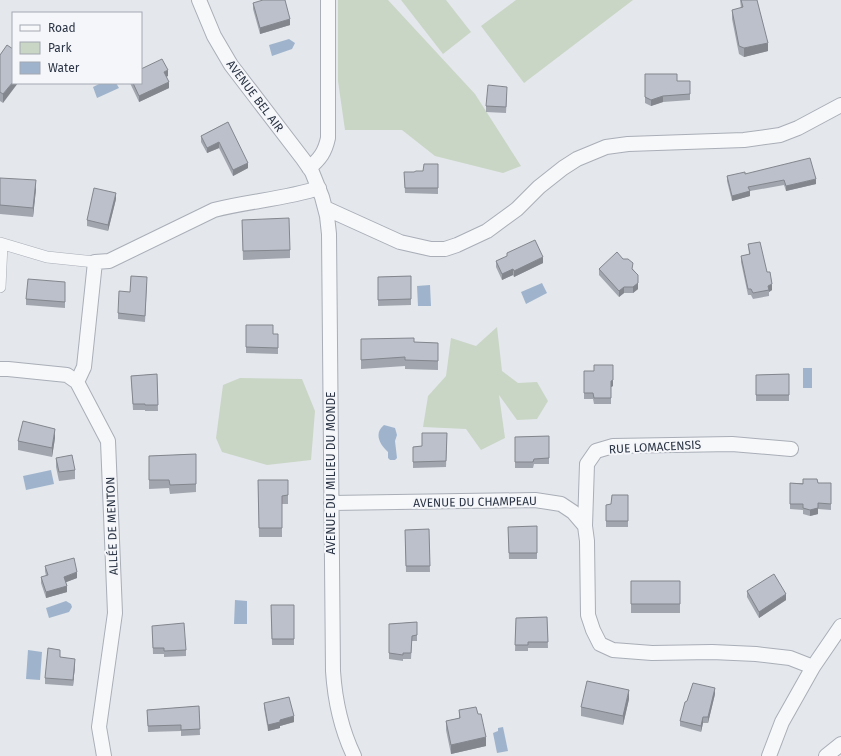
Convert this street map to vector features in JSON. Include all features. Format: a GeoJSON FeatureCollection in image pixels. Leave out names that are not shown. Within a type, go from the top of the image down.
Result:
{"type":"FeatureCollection","features":[{"type":"Feature","properties":{"kind":"street","name":"AVENUE BEL AIR"},"geometry":{"type":"LineString","coordinates":[[199,0],[214,36],[231,65],[309,168],[319,188]]}},
{"type":"Feature","properties":{"kind":"street"},"geometry":{"type":"LineString","coordinates":[[309,168],[321,157],[325,150],[328,138],[328,0]]}},
{"type":"Feature","properties":{"kind":"street"},"geometry":{"type":"LineString","coordinates":[[325,208],[400,242],[431,249],[446,249],[487,231],[517,209],[539,187],[563,168],[577,159],[606,147],[628,144],[744,140],[780,135],[841,105]]}},
{"type":"Feature","properties":{"kind":"street"},"geometry":{"type":"LineString","coordinates":[[0,287],[1,244],[47,257],[95,262],[109,261],[214,210],[300,194],[319,188]]}},
{"type":"Feature","properties":{"kind":"street","name":"AVENUE DU MILIEU DU MONDE"},"geometry":{"type":"LineString","coordinates":[[319,188],[325,208],[329,234],[332,640],[334,682],[339,714],[345,735],[354,756]]}},
{"type":"Feature","properties":{"kind":"street"},"geometry":{"type":"LineString","coordinates":[[0,370],[8,369],[66,375],[77,382],[84,367],[95,262]]}},
{"type":"Feature","properties":{"kind":"street","name":"ALLÉE DE MENTON"},"geometry":{"type":"LineString","coordinates":[[77,382],[108,441],[115,613],[99,726],[104,756]]}},
{"type":"Feature","properties":{"kind":"street","name":"RUE LOMACENSIS"},"geometry":{"type":"LineString","coordinates":[[585,526],[586,464],[596,451],[613,446],[716,444],[791,448]]}},
{"type":"Feature","properties":{"kind":"street","name":"AVENUE DU CHAMPEAU"},"geometry":{"type":"LineString","coordinates":[[331,503],[535,500],[561,504],[573,512],[585,526]]}},
{"type":"Feature","properties":{"kind":"street"},"geometry":{"type":"LineString","coordinates":[[585,526],[587,541],[588,615],[600,644],[613,650],[652,653],[712,652],[756,654],[790,658],[813,667]]}},
{"type":"Feature","properties":{"kind":"street"},"geometry":{"type":"LineString","coordinates":[[769,756],[782,722],[813,667],[841,626]]}},
{"type":"Feature","properties":{"kind":"street"},"geometry":{"type":"LineString","coordinates":[[826,756],[841,744]]}},
{"type":"Feature","properties":{"kind":"green space"},"geometry":{"type":"Polygon","coordinates":[[[338,0],[388,0],[475,94],[521,166],[503,173],[435,156],[402,130],[345,130],[338,81],[338,0]]]}},
{"type":"Feature","properties":{"kind":"green space"},"geometry":{"type":"Polygon","coordinates":[[[401,0],[446,0],[471,32],[443,54],[401,0]]]}},
{"type":"Feature","properties":{"kind":"green space"},"geometry":{"type":"Polygon","coordinates":[[[516,0],[633,0],[524,83],[481,26],[516,0]]]}},
{"type":"Feature","properties":{"kind":"green space"},"geometry":{"type":"Polygon","coordinates":[[[497,327],[502,371],[518,383],[537,382],[548,401],[537,419],[517,420],[499,395],[505,438],[481,450],[466,429],[423,427],[428,396],[446,376],[451,338],[476,346],[497,327]]]}},
{"type":"Feature","properties":{"kind":"green space"},"geometry":{"type":"Polygon","coordinates":[[[240,378],[302,379],[315,411],[311,460],[267,465],[222,452],[216,438],[223,385],[240,378]]]}},
{"type":"Feature","properties":{"kind":"water"},"geometry":{"type":"Polygon","coordinates":[[[289,39],[295,43],[292,49],[272,56],[269,45],[289,39]]]}},
{"type":"Feature","properties":{"kind":"water"},"geometry":{"type":"Polygon","coordinates":[[[99,84],[117,84],[119,88],[97,98],[93,87],[99,84]]]}},
{"type":"Feature","properties":{"kind":"water"},"geometry":{"type":"Polygon","coordinates":[[[542,283],[547,293],[526,304],[521,292],[542,283]]]}},
{"type":"Feature","properties":{"kind":"water"},"geometry":{"type":"Polygon","coordinates":[[[430,285],[431,306],[418,306],[417,286],[430,285]]]}},
{"type":"Feature","properties":{"kind":"water"},"geometry":{"type":"Polygon","coordinates":[[[803,368],[812,368],[812,388],[803,388],[803,368]]]}},
{"type":"Feature","properties":{"kind":"water"},"geometry":{"type":"Polygon","coordinates":[[[384,425],[395,428],[397,435],[395,441],[397,458],[395,460],[390,460],[388,458],[388,452],[380,442],[378,435],[379,431],[384,425]]]}},
{"type":"Feature","properties":{"kind":"water"},"geometry":{"type":"Polygon","coordinates":[[[51,470],[54,484],[26,490],[23,476],[51,470]]]}},
{"type":"Feature","properties":{"kind":"water"},"geometry":{"type":"Polygon","coordinates":[[[235,600],[247,601],[247,624],[234,624],[235,600]]]}},
{"type":"Feature","properties":{"kind":"water"},"geometry":{"type":"Polygon","coordinates":[[[66,601],[71,604],[72,607],[69,612],[49,618],[46,608],[66,601]]]}},
{"type":"Feature","properties":{"kind":"water"},"geometry":{"type":"Polygon","coordinates":[[[28,650],[42,652],[40,680],[26,679],[28,650]]]}},
{"type":"Feature","properties":{"kind":"water"},"geometry":{"type":"Polygon","coordinates":[[[503,727],[508,751],[497,753],[493,733],[498,731],[498,728],[503,727]]]}},
{"type":"Feature","properties":{"kind":"building"},"geometry":{"type":"Polygon","coordinates":[[[263,0],[285,0],[290,19],[260,28],[253,3],[263,0]]]}},
{"type":"Feature","properties":{"kind":"building"},"geometry":{"type":"Polygon","coordinates":[[[741,0],[757,0],[768,43],[744,48],[739,46],[732,10],[743,7],[741,0]]]}},
{"type":"Feature","properties":{"kind":"building"},"geometry":{"type":"Polygon","coordinates":[[[7,45],[12,48],[12,83],[3,94],[0,92],[0,55],[7,45]]]}},
{"type":"Feature","properties":{"kind":"building"},"geometry":{"type":"Polygon","coordinates":[[[162,59],[168,70],[164,72],[169,82],[139,96],[133,84],[142,84],[142,69],[162,59]]]}},
{"type":"Feature","properties":{"kind":"building"},"geometry":{"type":"Polygon","coordinates":[[[645,74],[677,74],[677,81],[690,81],[690,94],[663,96],[651,100],[645,97],[645,74]]]}},
{"type":"Feature","properties":{"kind":"building"},"geometry":{"type":"Polygon","coordinates":[[[488,85],[507,87],[506,107],[486,106],[488,85]]]}},
{"type":"Feature","properties":{"kind":"building"},"geometry":{"type":"Polygon","coordinates":[[[228,122],[248,163],[233,170],[219,142],[207,148],[201,136],[228,122]]]}},
{"type":"Feature","properties":{"kind":"building"},"geometry":{"type":"Polygon","coordinates":[[[810,158],[816,179],[786,186],[784,180],[748,187],[750,191],[732,196],[727,176],[745,172],[745,174],[810,158]]]}},
{"type":"Feature","properties":{"kind":"building"},"geometry":{"type":"Polygon","coordinates":[[[424,164],[438,164],[438,188],[405,188],[404,172],[423,171],[424,164]]]}},
{"type":"Feature","properties":{"kind":"building"},"geometry":{"type":"Polygon","coordinates":[[[0,178],[36,180],[33,208],[0,205],[0,178]]]}},
{"type":"Feature","properties":{"kind":"building"},"geometry":{"type":"Polygon","coordinates":[[[94,188],[116,193],[108,225],[87,220],[94,188]]]}},
{"type":"Feature","properties":{"kind":"building"},"geometry":{"type":"Polygon","coordinates":[[[289,218],[290,250],[243,251],[242,220],[289,218]]]}},
{"type":"Feature","properties":{"kind":"building"},"geometry":{"type":"Polygon","coordinates":[[[535,240],[543,257],[514,271],[513,269],[502,274],[496,261],[507,256],[507,253],[535,240]]]}},
{"type":"Feature","properties":{"kind":"building"},"geometry":{"type":"Polygon","coordinates":[[[760,242],[767,272],[770,272],[772,284],[768,286],[769,290],[753,293],[751,289],[748,289],[741,256],[750,254],[748,244],[760,242]]]}},
{"type":"Feature","properties":{"kind":"building"},"geometry":{"type":"Polygon","coordinates":[[[617,252],[623,259],[628,259],[633,263],[632,269],[638,275],[638,283],[633,287],[624,287],[619,291],[599,269],[617,252]]]}},
{"type":"Feature","properties":{"kind":"building"},"geometry":{"type":"Polygon","coordinates":[[[131,276],[147,277],[145,316],[118,313],[119,291],[130,292],[131,276]]]}},
{"type":"Feature","properties":{"kind":"building"},"geometry":{"type":"Polygon","coordinates":[[[411,276],[411,299],[378,300],[378,277],[411,276]]]}},
{"type":"Feature","properties":{"kind":"building"},"geometry":{"type":"Polygon","coordinates":[[[28,279],[65,282],[65,302],[26,299],[28,279]]]}},
{"type":"Feature","properties":{"kind":"building"},"geometry":{"type":"Polygon","coordinates":[[[246,325],[273,325],[273,334],[278,334],[278,348],[246,347],[246,325]]]}},
{"type":"Feature","properties":{"kind":"building"},"geometry":{"type":"Polygon","coordinates":[[[414,338],[414,342],[438,343],[438,361],[405,360],[405,357],[361,360],[361,339],[414,338]]]}},
{"type":"Feature","properties":{"kind":"building"},"geometry":{"type":"Polygon","coordinates":[[[594,365],[613,365],[611,398],[594,398],[593,393],[584,393],[584,371],[594,371],[594,365]]]}},
{"type":"Feature","properties":{"kind":"building"},"geometry":{"type":"Polygon","coordinates":[[[157,374],[158,405],[133,404],[131,376],[157,374]]]}},
{"type":"Feature","properties":{"kind":"building"},"geometry":{"type":"Polygon","coordinates":[[[789,374],[789,395],[756,395],[756,375],[789,374]]]}},
{"type":"Feature","properties":{"kind":"building"},"geometry":{"type":"Polygon","coordinates":[[[23,421],[55,429],[52,448],[18,441],[23,421]]]}},
{"type":"Feature","properties":{"kind":"building"},"geometry":{"type":"Polygon","coordinates":[[[422,433],[447,433],[446,461],[413,462],[413,447],[422,446],[422,433]]]}},
{"type":"Feature","properties":{"kind":"building"},"geometry":{"type":"Polygon","coordinates":[[[549,436],[549,458],[534,459],[533,462],[515,462],[515,437],[549,436]]]}},
{"type":"Feature","properties":{"kind":"building"},"geometry":{"type":"Polygon","coordinates":[[[196,454],[196,484],[170,485],[169,480],[149,480],[149,456],[196,454]]]}},
{"type":"Feature","properties":{"kind":"building"},"geometry":{"type":"Polygon","coordinates":[[[72,455],[75,470],[59,472],[56,458],[72,455]]]}},
{"type":"Feature","properties":{"kind":"building"},"geometry":{"type":"Polygon","coordinates":[[[803,479],[817,479],[818,483],[831,483],[831,504],[818,503],[818,508],[810,510],[803,508],[803,504],[790,504],[790,483],[803,484],[803,479]]]}},
{"type":"Feature","properties":{"kind":"building"},"geometry":{"type":"Polygon","coordinates":[[[258,480],[288,480],[288,495],[282,496],[282,528],[259,528],[258,480]]]}},
{"type":"Feature","properties":{"kind":"building"},"geometry":{"type":"Polygon","coordinates":[[[612,495],[628,495],[628,521],[606,521],[606,505],[611,504],[612,495]]]}},
{"type":"Feature","properties":{"kind":"building"},"geometry":{"type":"Polygon","coordinates":[[[537,526],[537,553],[509,553],[508,527],[537,526]]]}},
{"type":"Feature","properties":{"kind":"building"},"geometry":{"type":"Polygon","coordinates":[[[429,529],[430,566],[406,566],[405,530],[429,529]]]}},
{"type":"Feature","properties":{"kind":"building"},"geometry":{"type":"Polygon","coordinates":[[[74,558],[77,572],[64,577],[67,586],[46,592],[41,577],[48,575],[45,566],[74,558]]]}},
{"type":"Feature","properties":{"kind":"building"},"geometry":{"type":"Polygon","coordinates":[[[774,574],[786,594],[759,612],[747,591],[774,574]]]}},
{"type":"Feature","properties":{"kind":"building"},"geometry":{"type":"Polygon","coordinates":[[[631,581],[680,581],[680,604],[631,604],[631,581]]]}},
{"type":"Feature","properties":{"kind":"building"},"geometry":{"type":"Polygon","coordinates":[[[271,605],[294,605],[294,639],[272,639],[271,605]]]}},
{"type":"Feature","properties":{"kind":"building"},"geometry":{"type":"Polygon","coordinates":[[[547,617],[548,642],[528,642],[528,645],[515,645],[516,618],[547,617]]]}},
{"type":"Feature","properties":{"kind":"building"},"geometry":{"type":"Polygon","coordinates":[[[417,622],[417,635],[412,636],[411,653],[403,653],[403,655],[389,653],[389,624],[417,622]]]}},
{"type":"Feature","properties":{"kind":"building"},"geometry":{"type":"Polygon","coordinates":[[[184,623],[186,650],[164,651],[164,648],[153,648],[152,626],[184,623]]]}},
{"type":"Feature","properties":{"kind":"building"},"geometry":{"type":"Polygon","coordinates":[[[48,648],[60,650],[60,657],[75,659],[73,680],[45,678],[48,648]]]}},
{"type":"Feature","properties":{"kind":"building"},"geometry":{"type":"Polygon","coordinates":[[[587,681],[629,690],[623,716],[581,707],[587,681]]]}},
{"type":"Feature","properties":{"kind":"building"},"geometry":{"type":"Polygon","coordinates":[[[693,683],[715,688],[708,717],[703,717],[701,726],[680,721],[685,702],[687,701],[693,683]]]}},
{"type":"Feature","properties":{"kind":"building"},"geometry":{"type":"Polygon","coordinates":[[[289,697],[294,716],[268,725],[264,703],[289,697]]]}},
{"type":"Feature","properties":{"kind":"building"},"geometry":{"type":"Polygon","coordinates":[[[199,706],[200,729],[181,730],[181,725],[148,726],[147,710],[199,706]]]}},
{"type":"Feature","properties":{"kind":"building"},"geometry":{"type":"Polygon","coordinates":[[[476,707],[478,714],[481,714],[486,737],[451,745],[446,721],[460,718],[459,710],[476,707]]]}}]}
